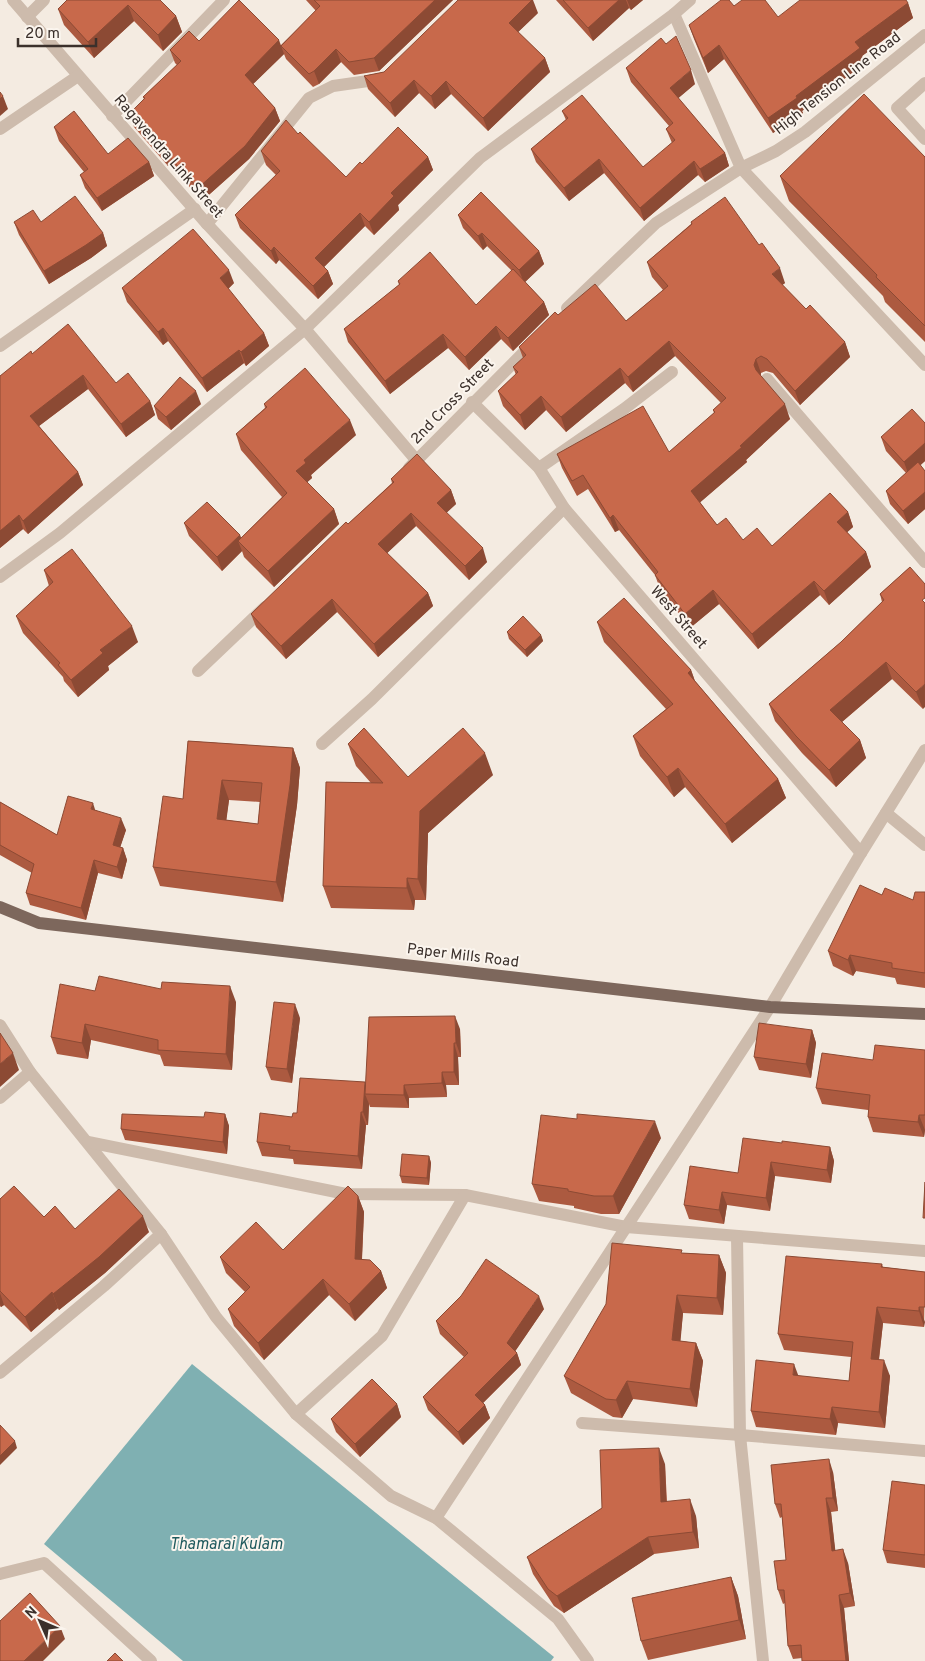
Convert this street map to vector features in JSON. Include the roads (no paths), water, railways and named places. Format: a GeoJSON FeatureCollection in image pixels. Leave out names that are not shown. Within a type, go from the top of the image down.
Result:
{"type":"FeatureCollection","features":[{"type":"Feature","properties":{"kind":"main road","name":"Paper Mills Road"},"geometry":{"type":"LineString","coordinates":[[0,907],[39,923],[770,1007],[925,1014]]}},
{"type":"Feature","properties":{"kind":"street","name":"Ragavendra Link Street"},"geometry":{"type":"LineString","coordinates":[[13,0],[207,224],[305,329],[417,461]]}},
{"type":"Feature","properties":{"kind":"street"},"geometry":{"type":"LineString","coordinates":[[27,17],[44,0]]}},
{"type":"Feature","properties":{"kind":"street"},"geometry":{"type":"LineString","coordinates":[[112,116],[224,0]]}},
{"type":"Feature","properties":{"kind":"street"},"geometry":{"type":"LineString","coordinates":[[0,577],[60,533],[305,329],[480,158],[674,14],[690,0]]}},
{"type":"Feature","properties":{"kind":"street"},"geometry":{"type":"LineString","coordinates":[[674,14],[741,168],[925,365]]}},
{"type":"Feature","properties":{"kind":"street","name":"High Tension Line Road"},"geometry":{"type":"LineString","coordinates":[[741,168],[776,151],[805,132],[925,34]]}},
{"type":"Feature","properties":{"kind":"street"},"geometry":{"type":"LineString","coordinates":[[207,224],[309,98],[333,86],[382,79],[390,73]]}},
{"type":"Feature","properties":{"kind":"street"},"geometry":{"type":"LineString","coordinates":[[0,128],[78,76]]}},
{"type":"Feature","properties":{"kind":"street"},"geometry":{"type":"LineString","coordinates":[[925,83],[897,108],[925,139]]}},
{"type":"Feature","properties":{"kind":"street"},"geometry":{"type":"LineString","coordinates":[[555,320],[656,223],[741,168]]}},
{"type":"Feature","properties":{"kind":"street"},"geometry":{"type":"LineString","coordinates":[[0,346],[195,209]]}},
{"type":"Feature","properties":{"kind":"street","name":"2nd Cross Street"},"geometry":{"type":"LineString","coordinates":[[403,474],[541,334]]}},
{"type":"Feature","properties":{"kind":"street"},"geometry":{"type":"LineString","coordinates":[[539,468],[624,409],[672,372]]}},
{"type":"Feature","properties":{"kind":"street"},"geometry":{"type":"LineString","coordinates":[[767,379],[925,562]]}},
{"type":"Feature","properties":{"kind":"street","name":"West Street"},"geometry":{"type":"LineString","coordinates":[[472,402],[539,468],[564,508],[861,853]]}},
{"type":"Feature","properties":{"kind":"street"},"geometry":{"type":"LineString","coordinates":[[322,744],[372,699],[564,508]]}},
{"type":"Feature","properties":{"kind":"street"},"geometry":{"type":"LineString","coordinates":[[198,671],[276,596]]}},
{"type":"Feature","properties":{"kind":"street"},"geometry":{"type":"LineString","coordinates":[[436,1518],[770,1007],[861,853],[925,750]]}},
{"type":"Feature","properties":{"kind":"street"},"geometry":{"type":"LineString","coordinates":[[886,814],[925,844]]}},
{"type":"Feature","properties":{"kind":"street"},"geometry":{"type":"LineString","coordinates":[[0,1025],[30,1072],[161,1234],[216,1317],[296,1414],[391,1496],[436,1518],[558,1619],[588,1661]]}},
{"type":"Feature","properties":{"kind":"street"},"geometry":{"type":"LineString","coordinates":[[0,1098],[30,1072]]}},
{"type":"Feature","properties":{"kind":"street"},"geometry":{"type":"LineString","coordinates":[[88,1142],[346,1194],[465,1195],[626,1227],[925,1251]]}},
{"type":"Feature","properties":{"kind":"street"},"geometry":{"type":"LineString","coordinates":[[296,1414],[382,1336],[465,1195]]}},
{"type":"Feature","properties":{"kind":"street"},"geometry":{"type":"LineString","coordinates":[[0,1373],[104,1286],[161,1234]]}},
{"type":"Feature","properties":{"kind":"street"},"geometry":{"type":"LineString","coordinates":[[737,1236],[740,1435],[763,1661]]}},
{"type":"Feature","properties":{"kind":"street"},"geometry":{"type":"LineString","coordinates":[[582,1423],[925,1451]]}},
{"type":"Feature","properties":{"kind":"street"},"geometry":{"type":"LineString","coordinates":[[0,1574],[44,1563],[152,1661]]}},
{"type":"Feature","properties":{"kind":"water","name":"Thamarai Kulam"},"geometry":{"type":"Polygon","coordinates":[[[192,1364],[554,1657],[551,1661],[183,1661],[44,1544],[192,1364]]]}}]}
